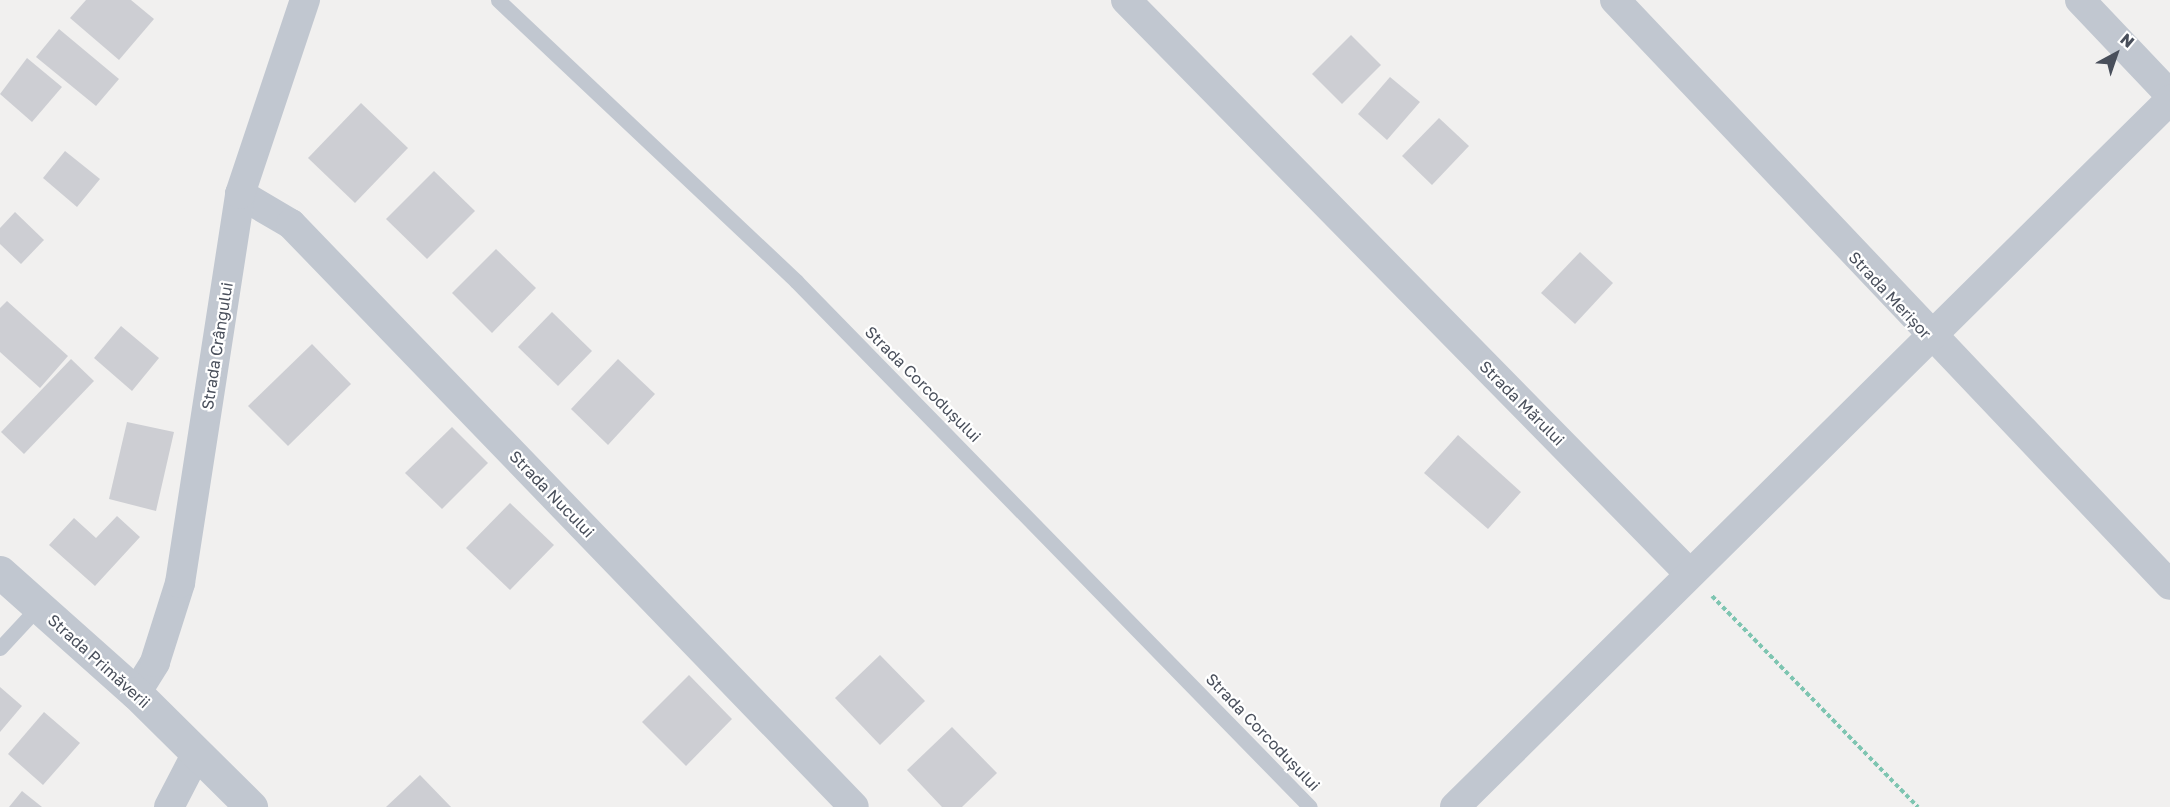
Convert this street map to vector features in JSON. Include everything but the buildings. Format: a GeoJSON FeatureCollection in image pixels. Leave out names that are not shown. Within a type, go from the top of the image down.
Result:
{"type":"FeatureCollection","features":[{"type":"Feature","properties":{"kind":"street","name":"Strada Crângului"},"geometry":{"type":"LineString","coordinates":[[136,693],[155,663],[180,584],[240,194],[305,0]]}},
{"type":"Feature","properties":{"kind":"street","name":"Strada Mărului"},"geometry":{"type":"LineString","coordinates":[[1126,0],[1688,572]]}},
{"type":"Feature","properties":{"kind":"street","name":"Strada Merișor"},"geometry":{"type":"LineString","coordinates":[[1615,0],[1931,339],[2170,585]]}},
{"type":"Feature","properties":{"kind":"street"},"geometry":{"type":"LineString","coordinates":[[2080,0],[2170,95]]}},
{"type":"Feature","properties":{"kind":"street"},"geometry":{"type":"LineString","coordinates":[[1455,807],[1688,572],[1931,339],[2170,100]]}},
{"type":"Feature","properties":{"kind":"street","name":"Strada Nucului"},"geometry":{"type":"LineString","coordinates":[[240,194],[291,224],[854,807]]}},
{"type":"Feature","properties":{"kind":"street","name":"Strada Primăverii"},"geometry":{"type":"LineString","coordinates":[[0,572],[136,693],[250,807]]}},
{"type":"Feature","properties":{"kind":"street"},"geometry":{"type":"LineString","coordinates":[[169,807],[197,753]]}},
{"type":"Feature","properties":{"kind":"lane","name":"Strada Corcodușului"},"geometry":{"type":"LineString","coordinates":[[498,0],[796,280],[1310,807]]}},
{"type":"Feature","properties":{"kind":"lane"},"geometry":{"type":"LineString","coordinates":[[0,648],[39,606]]}},
{"type":"Feature","properties":{"kind":"path"},"geometry":{"type":"LineString","coordinates":[[1688,572],[1918,807]]}}]}
